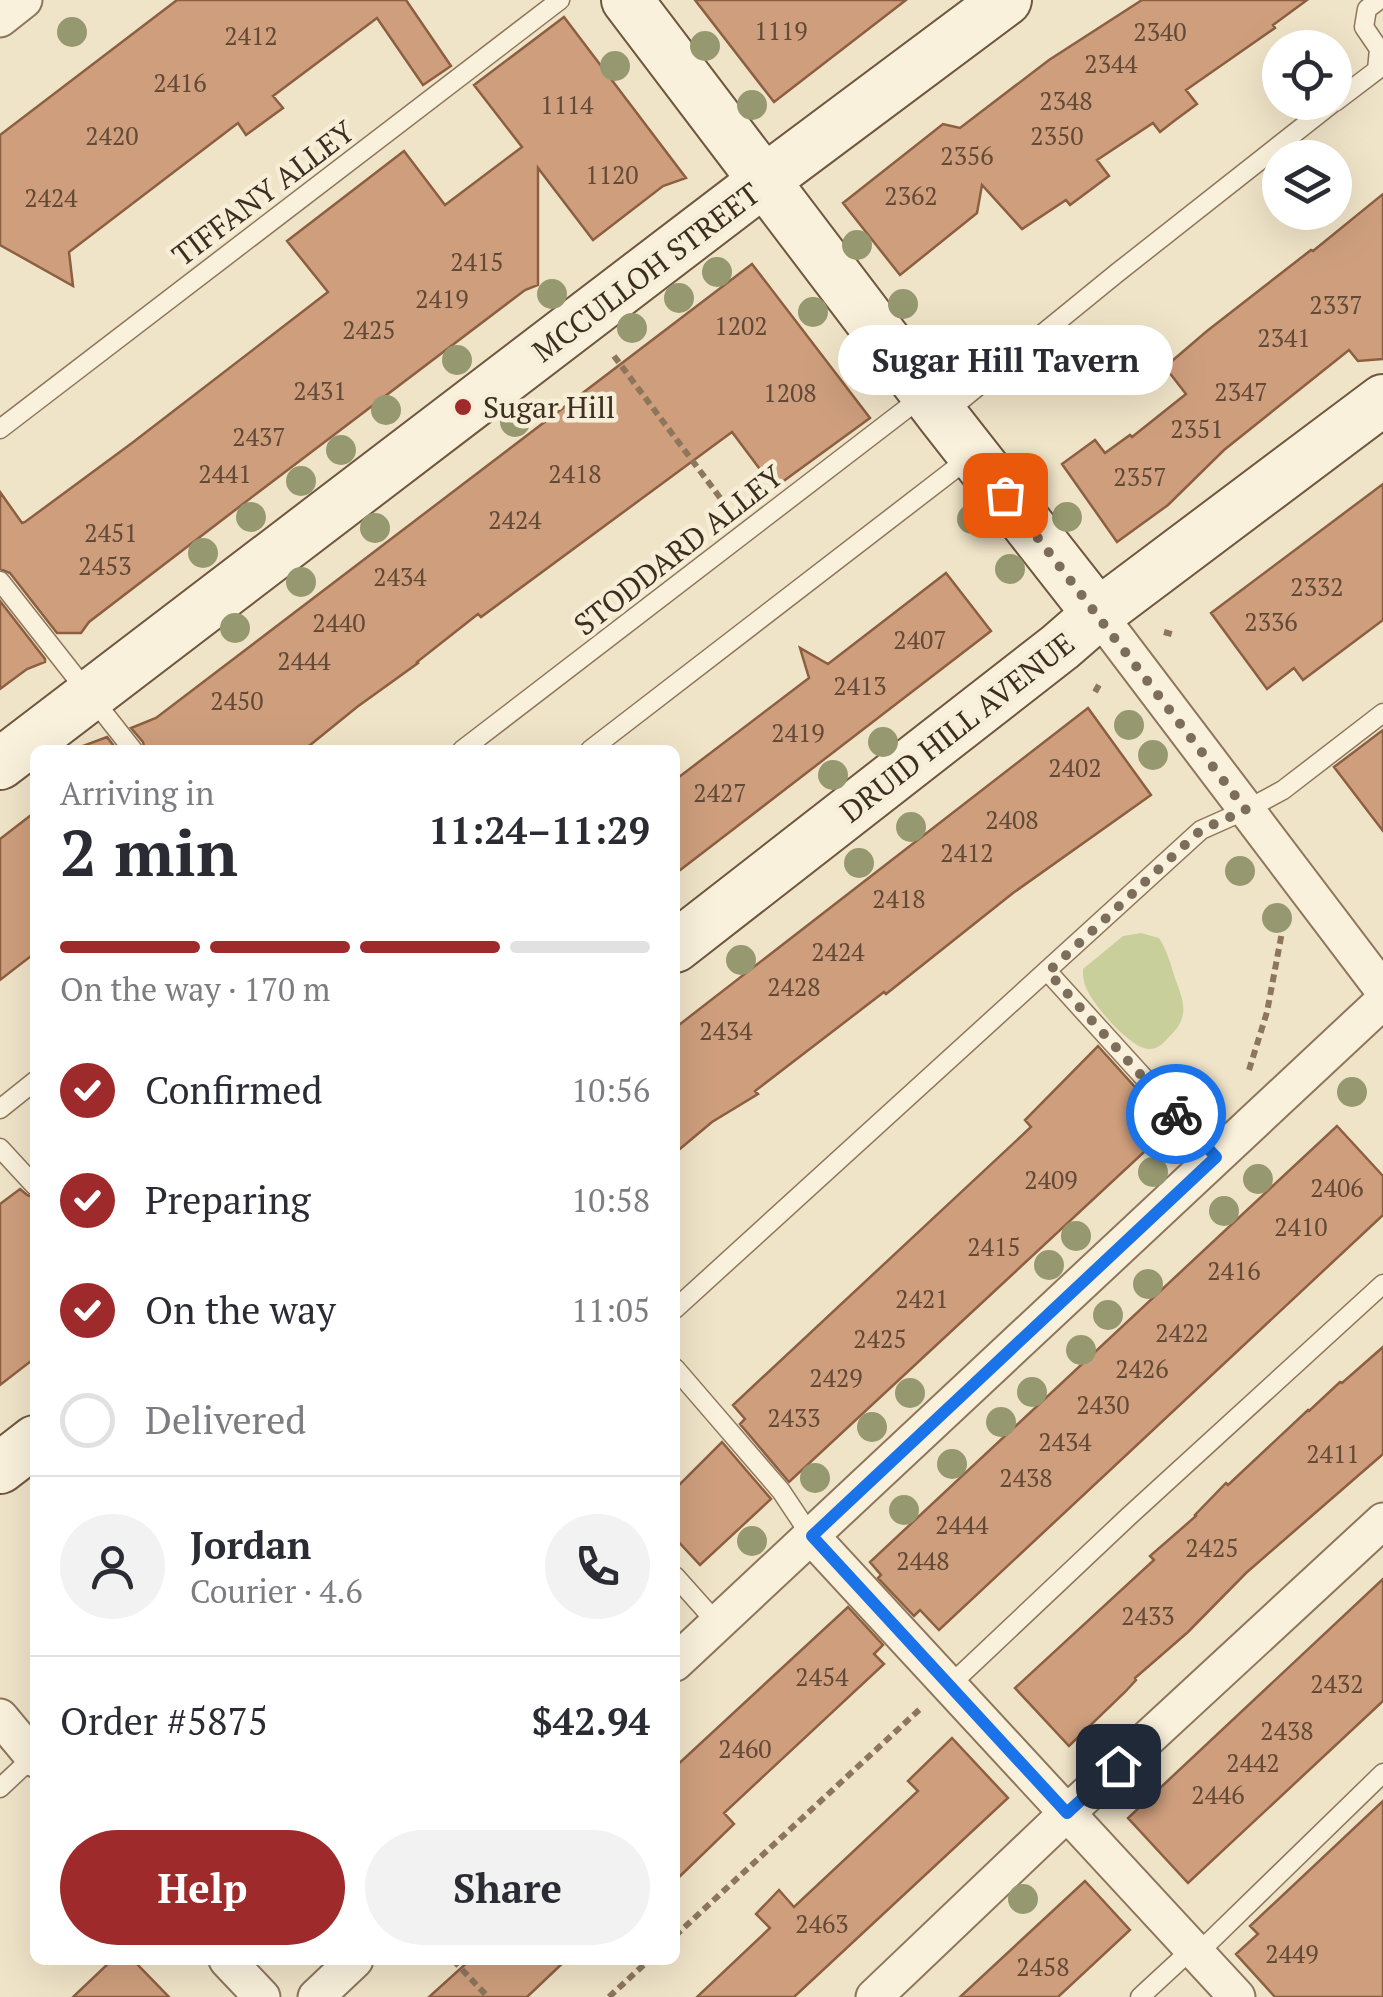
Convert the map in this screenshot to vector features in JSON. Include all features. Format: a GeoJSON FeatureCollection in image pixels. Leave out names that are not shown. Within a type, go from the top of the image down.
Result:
{"type":"FeatureCollection","features":[{"type":"Feature","properties":{"kind":"main road"},"geometry":{"type":"LineString","coordinates":[[627,0],[1098,614]]}},
{"type":"Feature","properties":{"kind":"main road","name":"MCCULLOH STREET"},"geometry":{"type":"LineString","coordinates":[[0,764],[1006,0]]}},
{"type":"Feature","properties":{"kind":"main road","name":"DRUID HILL AVENUE"},"geometry":{"type":"LineString","coordinates":[[680,943],[1098,614],[1383,400]]}},
{"type":"Feature","properties":{"kind":"main road"},"geometry":{"type":"LineString","coordinates":[[0,1468],[30,1445]]}},
{"type":"Feature","properties":{"kind":"street"},"geometry":{"type":"LineString","coordinates":[[0,18],[24,0]]}},
{"type":"Feature","properties":{"kind":"street"},"geometry":{"type":"LineString","coordinates":[[1098,614],[1383,990]]}},
{"type":"Feature","properties":{"kind":"street"},"geometry":{"type":"LineString","coordinates":[[680,1657],[1383,1000]]}},
{"type":"Feature","properties":{"kind":"street"},"geometry":{"type":"LineString","coordinates":[[874,1997],[1383,1521]]}},
{"type":"Feature","properties":{"kind":"street"},"geometry":{"type":"LineString","coordinates":[[812,1536],[940,1692],[1067,1813],[1237,1997]]}},
{"type":"Feature","properties":{"kind":"street"},"geometry":{"type":"LineString","coordinates":[[0,1717],[30,1753]]}},
{"type":"Feature","properties":{"kind":"street"},"geometry":{"type":"LineString","coordinates":[[232,1965],[262,1997]]}},
{"type":"Feature","properties":{"kind":"street"},"geometry":{"type":"LineString","coordinates":[[316,1997],[351,1965]]}},
{"type":"Feature","properties":{"kind":"lane","name":"TIFFANY ALLEY"},"geometry":{"type":"LineString","coordinates":[[0,429],[560,0]]}},
{"type":"Feature","properties":{"kind":"lane","name":"STODDARD ALLEY"},"geometry":{"type":"LineString","coordinates":[[1352,88],[1376,70],[1381,52],[1364,27],[1366,9],[1379,0]]}},
{"type":"Feature","properties":{"kind":"lane","name":"STODDARD ALLEY"},"geometry":{"type":"LineString","coordinates":[[469,745],[746,532],[935,404],[1117,273],[1311,120]]}},
{"type":"Feature","properties":{"kind":"lane"},"geometry":{"type":"LineString","coordinates":[[597,745],[974,455]]}},
{"type":"Feature","properties":{"kind":"lane"},"geometry":{"type":"LineString","coordinates":[[0,581],[129,745]]}},
{"type":"Feature","properties":{"kind":"lane"},"geometry":{"type":"LineString","coordinates":[[680,1304],[1201,830],[1283,790],[1383,713]]}},
{"type":"Feature","properties":{"kind":"lane"},"geometry":{"type":"LineString","coordinates":[[1048,972],[1216,1157]]}},
{"type":"Feature","properties":{"kind":"lane"},"geometry":{"type":"LineString","coordinates":[[0,1109],[30,1085]]}},
{"type":"Feature","properties":{"kind":"lane"},"geometry":{"type":"LineString","coordinates":[[0,1148],[30,1177]]}},
{"type":"Feature","properties":{"kind":"lane"},"geometry":{"type":"LineString","coordinates":[[940,1692],[1383,1284]]}},
{"type":"Feature","properties":{"kind":"lane"},"geometry":{"type":"LineString","coordinates":[[680,1374],[781,1491],[812,1536]]}},
{"type":"Feature","properties":{"kind":"lane"},"geometry":{"type":"LineString","coordinates":[[680,1582],[717,1623]]}},
{"type":"Feature","properties":{"kind":"lane"},"geometry":{"type":"LineString","coordinates":[[0,1788],[30,1762]]}},
{"type":"Feature","properties":{"kind":"lane"},"geometry":{"type":"LineString","coordinates":[[1140,1997],[1194,1952],[1383,1773]]}},
{"type":"Feature","properties":{"kind":"path"},"geometry":{"type":"LineString","coordinates":[[614,356],[746,532]]}},
{"type":"Feature","properties":{"kind":"path"},"geometry":{"type":"LineString","coordinates":[[1164,632],[1176,635]]}},
{"type":"Feature","properties":{"kind":"path"},"geometry":{"type":"LineString","coordinates":[[1095,692],[1100,683]]}},
{"type":"Feature","properties":{"kind":"path"},"geometry":{"type":"LineString","coordinates":[[1249,1070],[1267,1012],[1282,932]]}},
{"type":"Feature","properties":{"kind":"path"},"geometry":{"type":"LineString","coordinates":[[680,1931],[940,1692]]}},
{"type":"Feature","properties":{"kind":"path"},"geometry":{"type":"LineString","coordinates":[[458,1965],[488,1997]]}},
{"type":"Feature","properties":{"kind":"path"},"geometry":{"type":"LineString","coordinates":[[609,1997],[644,1965]]}},
{"type":"Feature","properties":{"kind":"green space"},"geometry":{"type":"Polygon","coordinates":[[[1141,933],[1159,938],[1183,1004],[1180,1023],[1152,1049],[1131,1041],[1112,1023],[1089,993],[1083,977],[1083,969],[1123,936],[1141,933]]]}},
{"type":"Feature","properties":{"kind":"building"},"geometry":{"type":"Polygon","coordinates":[[[177,0],[406,0],[451,66],[423,85],[377,18],[273,96],[283,108],[246,135],[238,123],[69,252],[73,286],[0,245],[0,135],[177,0]]]}},
{"type":"Feature","properties":{"kind":"building"},"geometry":{"type":"Polygon","coordinates":[[[695,0],[906,0],[774,102],[695,0]]]}},
{"type":"Feature","properties":{"kind":"building"},"geometry":{"type":"Polygon","coordinates":[[[1142,0],[1307,0],[1273,25],[1275,28],[1262,30],[1262,37],[1186,90],[1197,104],[1160,132],[1153,123],[1097,160],[1109,176],[1070,205],[1066,200],[1022,229],[982,185],[977,213],[900,275],[843,203],[943,124],[960,128],[1049,60],[1142,0]]]}},
{"type":"Feature","properties":{"kind":"building"},"geometry":{"type":"Polygon","coordinates":[[[564,17],[686,178],[663,186],[593,240],[538,168],[538,285],[525,290],[256,494],[89,622],[81,633],[57,633],[10,573],[0,569],[0,492],[25,522],[328,292],[287,241],[404,151],[445,205],[522,147],[474,85],[564,17]]]}},
{"type":"Feature","properties":{"kind":"building"},"geometry":{"type":"Polygon","coordinates":[[[1383,194],[1383,359],[1358,361],[1349,350],[1224,450],[1168,505],[1117,542],[1062,464],[1095,440],[1105,453],[1186,394],[1165,367],[1311,250],[1339,230],[1352,230],[1352,219],[1383,194]]]}},
{"type":"Feature","properties":{"kind":"building"},"geometry":{"type":"Polygon","coordinates":[[[752,264],[870,418],[774,488],[732,432],[481,617],[478,614],[310,745],[144,745],[131,728],[156,718],[752,264]]]}},
{"type":"Feature","properties":{"kind":"building"},"geometry":{"type":"Polygon","coordinates":[[[1383,484],[1383,620],[1303,680],[1294,668],[1267,689],[1211,613],[1383,484]]]}},
{"type":"Feature","properties":{"kind":"building"},"geometry":{"type":"Polygon","coordinates":[[[946,573],[991,631],[680,870],[680,776],[809,678],[800,648],[828,664],[946,573]]]}},
{"type":"Feature","properties":{"kind":"building"},"geometry":{"type":"Polygon","coordinates":[[[0,601],[45,662],[27,669],[0,689],[0,601]]]}},
{"type":"Feature","properties":{"kind":"building"},"geometry":{"type":"Polygon","coordinates":[[[1088,708],[1151,795],[1013,893],[755,1091],[758,1094],[712,1122],[680,1149],[680,1024],[1088,708]]]}},
{"type":"Feature","properties":{"kind":"building"},"geometry":{"type":"Polygon","coordinates":[[[1383,730],[1383,831],[1334,767],[1383,730]]]}},
{"type":"Feature","properties":{"kind":"building"},"geometry":{"type":"Polygon","coordinates":[[[107,737],[113,745],[85,745],[107,737]]]}},
{"type":"Feature","properties":{"kind":"building"},"geometry":{"type":"Polygon","coordinates":[[[30,816],[30,957],[0,980],[0,839],[30,816]]]}},
{"type":"Feature","properties":{"kind":"building"},"geometry":{"type":"Polygon","coordinates":[[[1098,1046],[1171,1127],[789,1482],[740,1424],[745,1419],[733,1405],[1031,1127],[1025,1120],[1098,1046]]]}},
{"type":"Feature","properties":{"kind":"building"},"geometry":{"type":"Polygon","coordinates":[[[1337,1126],[1383,1176],[1383,1215],[939,1630],[920,1610],[914,1616],[878,1578],[881,1575],[870,1562],[1337,1126]]]}},
{"type":"Feature","properties":{"kind":"building"},"geometry":{"type":"Polygon","coordinates":[[[20,1189],[30,1196],[30,1362],[0,1385],[0,1204],[20,1189]]]}},
{"type":"Feature","properties":{"kind":"building"},"geometry":{"type":"Polygon","coordinates":[[[1383,1347],[1383,1454],[1246,1573],[1069,1746],[1015,1688],[1154,1560],[1150,1556],[1196,1516],[1226,1483],[1383,1347]]]}},
{"type":"Feature","properties":{"kind":"building"},"geometry":{"type":"Polygon","coordinates":[[[722,1442],[771,1499],[700,1565],[680,1543],[680,1484],[722,1442]]]}},
{"type":"Feature","properties":{"kind":"building"},"geometry":{"type":"Polygon","coordinates":[[[1383,1579],[1383,1701],[1188,1883],[1128,1818],[1383,1579]]]}},
{"type":"Feature","properties":{"kind":"building"},"geometry":{"type":"Polygon","coordinates":[[[848,1607],[883,1645],[874,1654],[884,1664],[724,1813],[734,1824],[680,1876],[680,1762],[848,1607]]]}},
{"type":"Feature","properties":{"kind":"building"},"geometry":{"type":"Polygon","coordinates":[[[952,1738],[1008,1798],[794,1997],[697,1997],[770,1928],[756,1914],[779,1890],[794,1907],[918,1791],[908,1781],[952,1738]]]}},
{"type":"Feature","properties":{"kind":"building"},"geometry":{"type":"Polygon","coordinates":[[[1383,1801],[1383,1997],[1275,1997],[1236,1954],[1258,1934],[1250,1926],[1383,1801]]]}},
{"type":"Feature","properties":{"kind":"building"},"geometry":{"type":"Polygon","coordinates":[[[1085,1881],[1130,1930],[1058,1997],[960,1997],[1085,1881]]]}},
{"type":"Feature","properties":{"kind":"building"},"geometry":{"type":"Polygon","coordinates":[[[107,1965],[138,1965],[169,1997],[73,1997],[107,1965]]]}},
{"type":"Feature","properties":{"kind":"building"},"geometry":{"type":"Polygon","coordinates":[[[464,1965],[561,1965],[527,1997],[429,1997],[464,1965]]]}},
{"type":"Feature","properties":{"kind":"way so far"},"geometry":{"type":"LineString","coordinates":[[1005,495],[1246,810],[1201,830],[1048,972],[1176,1114]]}},
{"type":"Feature","properties":{"kind":"place","name":"Sugar Hill"},"geometry":{"type":"Point","coordinates":[463,407]}},
{"type":"Feature","properties":{"kind":"place","name":"Sugar Hill Tavern"},"geometry":{"type":"Point","coordinates":[1005,495]}},
{"type":"Feature","properties":{"kind":"route"},"geometry":{"type":"LineString","coordinates":[[1118,1766],[1067,1813],[812,1536],[1216,1157],[1176,1114]]}}]}
